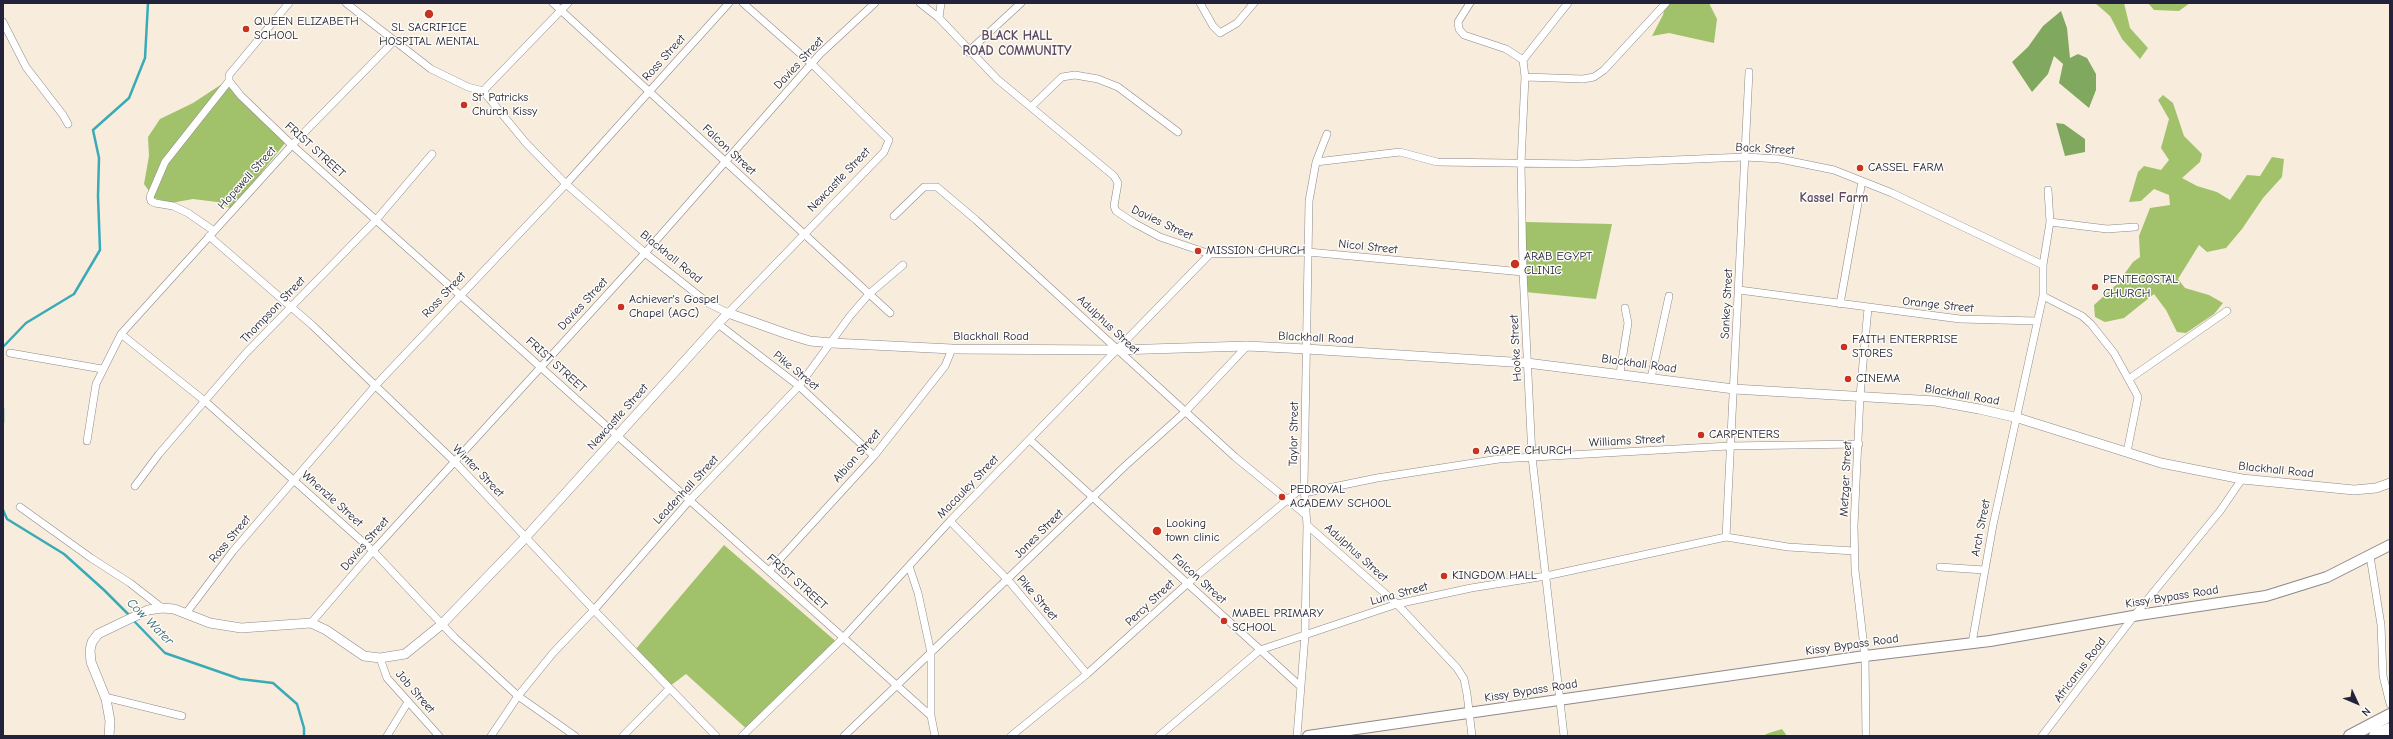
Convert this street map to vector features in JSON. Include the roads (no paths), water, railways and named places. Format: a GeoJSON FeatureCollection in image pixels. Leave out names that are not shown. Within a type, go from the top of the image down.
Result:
{"type":"FeatureCollection","features":[{"type":"Feature","properties":{"kind":"highway"},"geometry":{"type":"LineString","coordinates":[[2350,736],[2390,715]]}},
{"type":"Feature","properties":{"kind":"highway"},"geometry":{"type":"LineString","coordinates":[[2375,736],[2390,729]]}},
{"type":"Feature","properties":{"kind":"main road","name":"Kissy Bypass Road"},"geometry":{"type":"LineString","coordinates":[[1308,736],[1468,714],[1865,653],[1972,643],[2266,596],[2327,577],[2390,545]]}},
{"type":"Feature","properties":{"kind":"street"},"geometry":{"type":"LineString","coordinates":[[229,81],[229,75],[289,3]]}},
{"type":"Feature","properties":{"kind":"street"},"geometry":{"type":"LineString","coordinates":[[346,3],[393,42],[431,69],[468,87],[483,91],[568,3]]}},
{"type":"Feature","properties":{"kind":"street","name":"Falcon Street"},"geometry":{"type":"LineString","coordinates":[[553,3],[650,90],[725,162],[890,313]]}},
{"type":"Feature","properties":{"kind":"street","name":"Ross Street"},"geometry":{"type":"LineString","coordinates":[[187,612],[233,551],[295,481],[375,386],[566,184],[729,3]]}},
{"type":"Feature","properties":{"kind":"street","name":"Newcastle Street"},"geometry":{"type":"LineString","coordinates":[[311,623],[326,630],[364,656],[380,658],[405,654],[441,625],[525,538],[728,313],[884,152],[889,140],[812,64],[743,3]]}},
{"type":"Feature","properties":{"kind":"street","name":"Davies Street"},"geometry":{"type":"LineString","coordinates":[[311,623],[373,551],[645,253],[812,64],[875,3]]}},
{"type":"Feature","properties":{"kind":"street","name":"Davies Street"},"geometry":{"type":"LineString","coordinates":[[920,3],[938,18],[968,52],[1030,107],[1114,176],[1118,183],[1114,206],[1123,216],[1160,236],[1210,254]]}},
{"type":"Feature","properties":{"kind":"street"},"geometry":{"type":"LineString","coordinates":[[938,18],[941,3]]}},
{"type":"Feature","properties":{"kind":"street"},"geometry":{"type":"LineString","coordinates":[[968,52],[1021,3]]}},
{"type":"Feature","properties":{"kind":"street"},"geometry":{"type":"LineString","coordinates":[[1200,3],[1213,26],[1220,33],[1237,23],[1254,3]]}},
{"type":"Feature","properties":{"kind":"street"},"geometry":{"type":"LineString","coordinates":[[1470,3],[1458,22],[1458,29],[1464,35],[1506,49],[1523,60],[1568,3]]}},
{"type":"Feature","properties":{"kind":"street"},"geometry":{"type":"LineString","coordinates":[[1525,77],[1583,79],[1594,77],[1604,70],[1666,3]]}},
{"type":"Feature","properties":{"kind":"street"},"geometry":{"type":"LineString","coordinates":[[3,22],[26,67],[63,115],[68,124]]}},
{"type":"Feature","properties":{"kind":"street","name":"Hopewell Street"},"geometry":{"type":"LineString","coordinates":[[121,334],[292,145],[393,42]]}},
{"type":"Feature","properties":{"kind":"street","name":"Hooke Street"},"geometry":{"type":"LineString","coordinates":[[1523,60],[1525,77],[1521,163],[1523,272],[1532,457],[1546,576],[1558,700],[1564,736]]}},
{"type":"Feature","properties":{"kind":"street","name":"Sankey Street"},"geometry":{"type":"LineString","coordinates":[[1726,537],[1729,446],[1734,389],[1749,72]]}},
{"type":"Feature","properties":{"kind":"street"},"geometry":{"type":"LineString","coordinates":[[1030,107],[1062,77],[1075,75],[1098,79],[1118,87],[1178,132]]}},
{"type":"Feature","properties":{"kind":"street","name":"FRIST STREET"},"geometry":{"type":"LineString","coordinates":[[229,81],[241,96],[292,145],[931,716]]}},
{"type":"Feature","properties":{"kind":"street","name":"Winter Street"},"geometry":{"type":"LineString","coordinates":[[229,81],[165,162],[150,197],[151,201],[173,206],[188,213],[375,386],[490,497],[525,538],[716,736]]}},
{"type":"Feature","properties":{"kind":"street","name":"Blackhall Road"},"geometry":{"type":"LineString","coordinates":[[483,91],[526,143],[566,184],[645,253],[708,302],[728,313],[810,341],[952,349],[1117,350],[1247,346],[1527,363],[1620,373],[1734,389],[1935,401],[1980,408],[2018,418],[2161,463],[2242,479],[2354,490],[2376,488],[2390,483]]}},
{"type":"Feature","properties":{"kind":"street","name":"Taylor Street"},"geometry":{"type":"LineString","coordinates":[[1297,736],[1305,635],[1307,525],[1304,489],[1309,201],[1316,162],[1327,134]]}},
{"type":"Feature","properties":{"kind":"street","name":"Back Street"},"geometry":{"type":"LineString","coordinates":[[1316,162],[1400,152],[1437,162],[1465,161],[1622,164],[1745,157],[1780,159],[1810,164],[1862,182],[1934,212],[2043,265]]}},
{"type":"Feature","properties":{"kind":"street","name":"Thompson Street"},"geometry":{"type":"LineString","coordinates":[[135,486],[159,454],[206,402],[246,353],[290,306],[376,220],[432,154]]}},
{"type":"Feature","properties":{"kind":"street"},"geometry":{"type":"LineString","coordinates":[[1840,304],[1862,182]]}},
{"type":"Feature","properties":{"kind":"street","name":"Adulphus Street"},"geometry":{"type":"LineString","coordinates":[[894,216],[924,187],[937,187],[976,220],[1235,457],[1306,515]]}},
{"type":"Feature","properties":{"kind":"street"},"geometry":{"type":"LineString","coordinates":[[2018,418],[2043,296],[2043,265],[2050,222],[2048,190]]}},
{"type":"Feature","properties":{"kind":"street"},"geometry":{"type":"LineString","coordinates":[[2050,222],[2107,228],[2135,227]]}},
{"type":"Feature","properties":{"kind":"street","name":"Nicol Street"},"geometry":{"type":"LineString","coordinates":[[1210,254],[1308,252],[1523,272]]}},
{"type":"Feature","properties":{"kind":"street","name":"Macauley Street"},"geometry":{"type":"LineString","coordinates":[[742,736],[843,638],[950,521],[1210,254]]}},
{"type":"Feature","properties":{"kind":"street","name":"Leadenhall Street"},"geometry":{"type":"LineString","coordinates":[[491,736],[518,696],[553,653],[594,610],[689,501],[799,386],[832,343],[850,316],[869,294],[903,265]]}},
{"type":"Feature","properties":{"kind":"street","name":"Orange Street"},"geometry":{"type":"LineString","coordinates":[[1739,290],[1960,319],[2037,321]]}},
{"type":"Feature","properties":{"kind":"street"},"geometry":{"type":"LineString","coordinates":[[1651,378],[1669,296]]}},
{"type":"Feature","properties":{"kind":"street"},"geometry":{"type":"LineString","coordinates":[[2043,296],[2082,316],[2091,324],[2114,353],[2129,380],[2138,397],[2127,452]]}},
{"type":"Feature","properties":{"kind":"street"},"geometry":{"type":"LineString","coordinates":[[1620,373],[1628,323],[1625,308]]}},
{"type":"Feature","properties":{"kind":"street","name":"Metzger Street"},"geometry":{"type":"LineString","coordinates":[[1866,736],[1865,653],[1854,551],[1860,396],[1868,308]]}},
{"type":"Feature","properties":{"kind":"street"},"geometry":{"type":"LineString","coordinates":[[2129,380],[2227,311]]}},
{"type":"Feature","properties":{"kind":"street","name":"Pike Street"},"geometry":{"type":"LineString","coordinates":[[718,324],[799,386],[874,456]]}},
{"type":"Feature","properties":{"kind":"street"},"geometry":{"type":"LineString","coordinates":[[87,441],[92,398],[102,369],[121,334]]}},
{"type":"Feature","properties":{"kind":"street","name":"Whenzle Street"},"geometry":{"type":"LineString","coordinates":[[121,334],[206,402],[373,551],[441,625],[518,696],[575,736]]}},
{"type":"Feature","properties":{"kind":"street","name":"Jones Street"},"geometry":{"type":"LineString","coordinates":[[844,736],[1008,580],[1092,497],[1185,412],[1247,346]]}},
{"type":"Feature","properties":{"kind":"street","name":"Albion Street"},"geometry":{"type":"LineString","coordinates":[[769,571],[874,456],[945,366],[952,349]]}},
{"type":"Feature","properties":{"kind":"street"},"geometry":{"type":"LineString","coordinates":[[10,353],[102,369]]}},
{"type":"Feature","properties":{"kind":"street","name":"Arch Street"},"geometry":{"type":"LineString","coordinates":[[1972,643],[1984,570],[2018,418]]}},
{"type":"Feature","properties":{"kind":"street","name":"Falcon Street"},"geometry":{"type":"LineString","coordinates":[[1030,440],[1300,686]]}},
{"type":"Feature","properties":{"kind":"street","name":"Williams Street"},"geometry":{"type":"LineString","coordinates":[[1304,489],[1456,465],[1532,457],[1729,446],[1858,444]]}},
{"type":"Feature","properties":{"kind":"street","name":"Africanus Road"},"geometry":{"type":"LineString","coordinates":[[2042,736],[2084,684],[2134,616],[2204,532],[2242,479]]}},
{"type":"Feature","properties":{"kind":"street","name":"Percy Street"},"geometry":{"type":"LineString","coordinates":[[1011,736],[1087,674],[1188,583],[1287,500],[1304,489]]}},
{"type":"Feature","properties":{"kind":"street"},"geometry":{"type":"LineString","coordinates":[[20,507],[91,558],[130,582],[162,608]]}},
{"type":"Feature","properties":{"kind":"street","name":"Pike Street"},"geometry":{"type":"LineString","coordinates":[[950,521],[1008,580],[1087,674]]}},
{"type":"Feature","properties":{"kind":"street","name":"Adulphus Street"},"geometry":{"type":"LineString","coordinates":[[1307,525],[1397,604],[1457,668],[1464,679],[1472,736]]}},
{"type":"Feature","properties":{"kind":"street"},"geometry":{"type":"LineString","coordinates":[[1726,537],[1788,547],[1854,551]]}},
{"type":"Feature","properties":{"kind":"street","name":"Luna Street"},"geometry":{"type":"LineString","coordinates":[[1159,736],[1260,650],[1397,604],[1471,588],[1546,576],[1726,537]]}},
{"type":"Feature","properties":{"kind":"street"},"geometry":{"type":"LineString","coordinates":[[2370,556],[2381,625],[2383,676],[2390,704]]}},
{"type":"Feature","properties":{"kind":"street"},"geometry":{"type":"LineString","coordinates":[[908,566],[918,593],[931,653],[931,716],[935,736]]}},
{"type":"Feature","properties":{"kind":"street"},"geometry":{"type":"LineString","coordinates":[[1940,567],[1984,570]]}},
{"type":"Feature","properties":{"kind":"street"},"geometry":{"type":"LineString","coordinates":[[109,736],[110,720],[105,697],[92,662],[90,650],[98,634],[148,610],[162,608],[187,612],[210,623],[241,628],[311,623]]}},
{"type":"Feature","properties":{"kind":"street","name":"Job Street"},"geometry":{"type":"LineString","coordinates":[[380,658],[387,678],[439,736]]}},
{"type":"Feature","properties":{"kind":"street"},"geometry":{"type":"LineString","coordinates":[[623,736],[669,689]]}},
{"type":"Feature","properties":{"kind":"street"},"geometry":{"type":"LineString","coordinates":[[105,697],[182,716]]}},
{"type":"Feature","properties":{"kind":"street"},"geometry":{"type":"LineString","coordinates":[[387,736],[408,702]]}},
{"type":"Feature","properties":{"kind":"waterway"},"geometry":{"type":"LineString","coordinates":[[3,347],[26,323],[74,294],[100,250],[98,196],[99,158],[93,130],[129,98],[145,58],[148,3]]}},
{"type":"Feature","properties":{"kind":"waterway"},"geometry":{"type":"LineString","coordinates":[[3,408],[3,422]]}},
{"type":"Feature","properties":{"kind":"waterway","name":"Cow Water"},"geometry":{"type":"LineString","coordinates":[[3,510],[7,519],[64,554],[130,616]]}},
{"type":"Feature","properties":{"kind":"waterway","name":"Cow Water"},"geometry":{"type":"LineString","coordinates":[[133,620],[165,653],[240,679],[273,683],[297,704],[304,728],[304,736]]}},
{"type":"Feature","properties":{"kind":"place","name":"SL SACRIFICE HOSPITAL MENTAL"},"geometry":{"type":"Point","coordinates":[429,14]}},
{"type":"Feature","properties":{"kind":"place","name":"QUEEN ELIZABETH SCHOOL"},"geometry":{"type":"Point","coordinates":[246,29]}},
{"type":"Feature","properties":{"kind":"place","name":"St' Patricks Church Kissy"},"geometry":{"type":"Point","coordinates":[464,105]}},
{"type":"Feature","properties":{"kind":"place","name":"CASSEL FARM"},"geometry":{"type":"Point","coordinates":[1860,168]}},
{"type":"Feature","properties":{"kind":"place","name":"MISSION CHURCH"},"geometry":{"type":"Point","coordinates":[1198,251]}},
{"type":"Feature","properties":{"kind":"place","name":"ARAB EGYPT CLINIC"},"geometry":{"type":"Point","coordinates":[1515,264]}},
{"type":"Feature","properties":{"kind":"place","name":"PENTECOSTAL CHURCH"},"geometry":{"type":"Point","coordinates":[2095,287]}},
{"type":"Feature","properties":{"kind":"place","name":"Achiever's Gospel Chapel (AGC)"},"geometry":{"type":"Point","coordinates":[621,307]}},
{"type":"Feature","properties":{"kind":"place","name":"FAITH ENTERPRISE STORES"},"geometry":{"type":"Point","coordinates":[1844,347]}},
{"type":"Feature","properties":{"kind":"place","name":"CINEMA"},"geometry":{"type":"Point","coordinates":[1848,379]}},
{"type":"Feature","properties":{"kind":"place","name":"CARPENTERS"},"geometry":{"type":"Point","coordinates":[1701,435]}},
{"type":"Feature","properties":{"kind":"place","name":"AGAPE CHURCH"},"geometry":{"type":"Point","coordinates":[1476,451]}},
{"type":"Feature","properties":{"kind":"place","name":"PEDROYAL ACADEMY SCHOOL"},"geometry":{"type":"Point","coordinates":[1282,497]}},
{"type":"Feature","properties":{"kind":"place","name":"Looking town clinic"},"geometry":{"type":"Point","coordinates":[1157,531]}},
{"type":"Feature","properties":{"kind":"place","name":"KINGDOM HALL"},"geometry":{"type":"Point","coordinates":[1444,576]}},
{"type":"Feature","properties":{"kind":"place","name":"MABEL PRIMARY SCHOOL"},"geometry":{"type":"Point","coordinates":[1224,621]}},
{"type":"Feature","properties":{"kind":"district","name":"BLACK HALL ROAD COMMUNITY"},"geometry":{"type":"Point","coordinates":[1017,44]}},
{"type":"Feature","properties":{"kind":"district","name":"Kassel Farm"},"geometry":{"type":"Point","coordinates":[1834,198]}}]}
